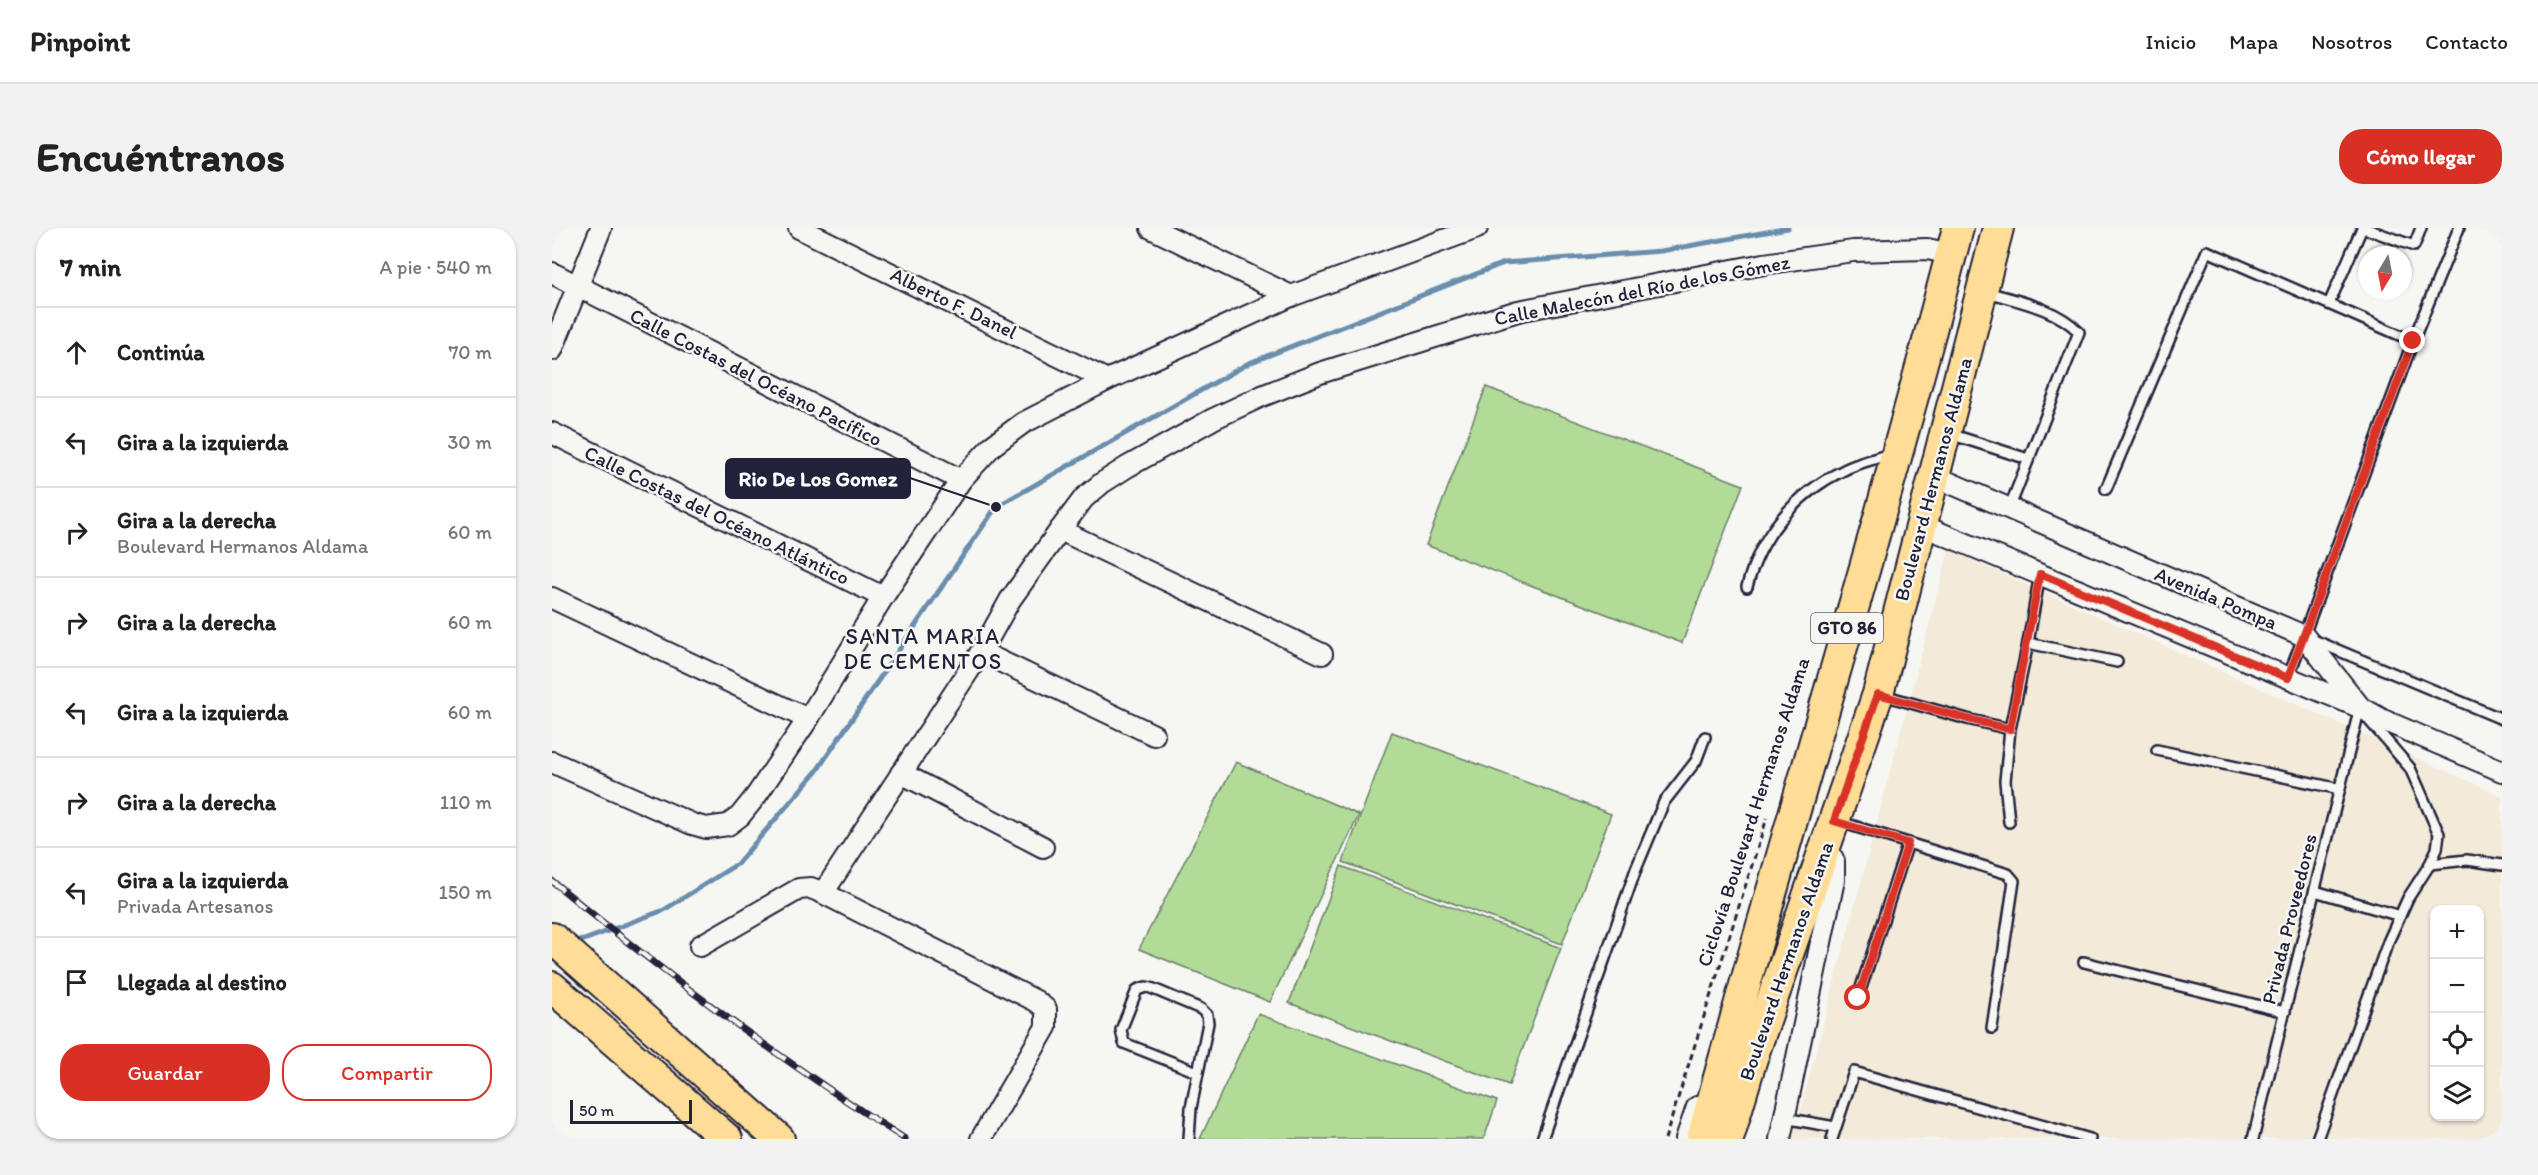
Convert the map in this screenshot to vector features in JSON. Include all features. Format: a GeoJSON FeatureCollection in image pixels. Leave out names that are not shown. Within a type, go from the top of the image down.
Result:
{"type":"FeatureCollection","features":[{"type":"Feature","properties":{"kind":"main road","name":"Boulevard Hermanos Aldama"},"geometry":{"type":"LineString","coordinates":[[1728,1139],[1752,1058],[1878,694],[1996,234]]}},
{"type":"Feature","properties":{"kind":"main road","name":"Boulevard Hermanos Aldama"},"geometry":{"type":"LineString","coordinates":[[1702,1139],[1898,452],[1955,240]]}},
{"type":"Feature","properties":{"kind":"main road"},"geometry":{"type":"LineString","coordinates":[[1887,490],[1928,501]]}},
{"type":"Feature","properties":{"kind":"main road"},"geometry":{"type":"LineString","coordinates":[[552,938],[779,1139]]}},
{"type":"Feature","properties":{"kind":"main road"},"geometry":{"type":"LineString","coordinates":[[552,987],[727,1139]]}},
{"type":"Feature","properties":{"kind":"street"},"geometry":{"type":"LineString","coordinates":[[552,350],[601,228]]}},
{"type":"Feature","properties":{"kind":"street","name":"Alberto F. Danel"},"geometry":{"type":"LineString","coordinates":[[799,228],[1107,380]]}},
{"type":"Feature","properties":{"kind":"street"},"geometry":{"type":"LineString","coordinates":[[1151,228],[1291,296]]}},
{"type":"Feature","properties":{"kind":"street"},"geometry":{"type":"LineString","coordinates":[[552,762],[706,828],[728,825],[740,816],[756,796],[961,480],[992,446],[1023,423],[1107,380],[1291,296],[1477,228]]}},
{"type":"Feature","properties":{"kind":"street","name":"Calle Malecón del Río de los Gómez"},"geometry":{"type":"LineString","coordinates":[[823,893],[981,652],[1010,600],[1084,498],[1102,483],[1213,419],[1320,373],[1518,311],[1764,264],[1853,251],[1927,249],[1955,240]]}},
{"type":"Feature","properties":{"kind":"street","name":"Calle Costas del Océano Pacífico"},"geometry":{"type":"LineString","coordinates":[[552,273],[961,480]]}},
{"type":"Feature","properties":{"kind":"street","name":"Calle Costas del Océano Atlántico"},"geometry":{"type":"LineString","coordinates":[[552,432],[883,597]]}},
{"type":"Feature","properties":{"kind":"street"},"geometry":{"type":"LineString","coordinates":[[1928,501],[2040,574],[2360,707]]}},
{"type":"Feature","properties":{"kind":"street","name":"Avenida Pompa"},"geometry":{"type":"LineString","coordinates":[[1928,501],[2009,508],[2304,636],[2360,707],[2383,720],[2502,771]]}},
{"type":"Feature","properties":{"kind":"street"},"geometry":{"type":"LineString","coordinates":[[1060,530],[1322,654]]}},
{"type":"Feature","properties":{"kind":"street"},"geometry":{"type":"LineString","coordinates":[[552,598],[808,719]]}},
{"type":"Feature","properties":{"kind":"street"},"geometry":{"type":"LineString","coordinates":[[981,652],[1154,735]]}},
{"type":"Feature","properties":{"kind":"street"},"geometry":{"type":"LineString","coordinates":[[901,773],[1043,848]]}},
{"type":"Feature","properties":{"kind":"street"},"geometry":{"type":"LineString","coordinates":[[1780,1139],[1834,880],[1830,832]]}},
{"type":"Feature","properties":{"kind":"street"},"geometry":{"type":"LineString","coordinates":[[700,946],[799,889],[811,888],[1036,1001],[1046,1009],[1046,1027],[981,1139]]}},
{"type":"Feature","properties":{"kind":"street"},"geometry":{"type":"LineString","coordinates":[[1686,1139],[1706,1079],[1735,1019]]}},
{"type":"Feature","properties":{"kind":"lane"},"geometry":{"type":"LineString","coordinates":[[2329,304],[2363,228],[2414,246],[2421,228]]}},
{"type":"Feature","properties":{"kind":"lane"},"geometry":{"type":"LineString","coordinates":[[2288,678],[2413,341],[2458,228]]}},
{"type":"Feature","properties":{"kind":"lane"},"geometry":{"type":"LineString","coordinates":[[2106,489],[2207,251],[2413,341]]}},
{"type":"Feature","properties":{"kind":"lane"},"geometry":{"type":"LineString","coordinates":[[1982,290],[2042,309],[2064,320],[2079,332],[2009,508]]}},
{"type":"Feature","properties":{"kind":"lane"},"geometry":{"type":"LineString","coordinates":[[1946,432],[2028,459]]}},
{"type":"Feature","properties":{"kind":"lane"},"geometry":{"type":"LineString","coordinates":[[1747,587],[1752,565],[1770,532],[1791,507],[1845,469],[1898,452]]}},
{"type":"Feature","properties":{"kind":"lane"},"geometry":{"type":"LineString","coordinates":[[2009,822],[2005,781],[2010,729],[2040,574]]}},
{"type":"Feature","properties":{"kind":"lane"},"geometry":{"type":"LineString","coordinates":[[2304,636],[2502,719]]}},
{"type":"Feature","properties":{"kind":"lane"},"geometry":{"type":"LineString","coordinates":[[2028,643],[2117,662]]}},
{"type":"Feature","properties":{"kind":"lane"},"geometry":{"type":"LineString","coordinates":[[1878,694],[2010,729]]}},
{"type":"Feature","properties":{"kind":"lane"},"geometry":{"type":"LineString","coordinates":[[2317,1139],[2400,916],[2408,898],[2430,864],[2437,849],[2439,834],[2410,768],[2360,707]]}},
{"type":"Feature","properties":{"kind":"lane","name":"Privada Proveedores"},"geometry":{"type":"LineString","coordinates":[[2253,1139],[2360,707]]}},
{"type":"Feature","properties":{"kind":"lane"},"geometry":{"type":"LineString","coordinates":[[1542,1139],[1636,869],[1664,802],[1696,761],[1705,737]]}},
{"type":"Feature","properties":{"kind":"lane"},"geometry":{"type":"LineString","coordinates":[[2157,750],[2340,789]]}},
{"type":"Feature","properties":{"kind":"lane"},"geometry":{"type":"LineString","coordinates":[[1830,832],[1908,843],[2008,874],[2014,881],[1992,1028]]}},
{"type":"Feature","properties":{"kind":"lane"},"geometry":{"type":"LineString","coordinates":[[1858,998],[1908,843]]}},
{"type":"Feature","properties":{"kind":"lane"},"geometry":{"type":"LineString","coordinates":[[2430,864],[2467,860],[2502,866]]}},
{"type":"Feature","properties":{"kind":"lane"},"geometry":{"type":"LineString","coordinates":[[2315,891],[2400,916]]}},
{"type":"Feature","properties":{"kind":"lane"},"geometry":{"type":"LineString","coordinates":[[2084,962],[2285,1012]]}},
{"type":"Feature","properties":{"kind":"lane"},"geometry":{"type":"LineString","coordinates":[[1190,1139],[1191,1108],[1208,1023],[1207,1015],[1201,1009],[1151,988],[1137,990],[1121,1030],[1124,1043],[1197,1072]]}},
{"type":"Feature","properties":{"kind":"lane"},"geometry":{"type":"LineString","coordinates":[[1833,1139],[1854,1072],[2090,1139]]}},
{"type":"Feature","properties":{"kind":"lane"},"geometry":{"type":"LineString","coordinates":[[1784,1118],[1835,1127]]}},
{"type":"Feature","properties":{"kind":"path","name":"Ciclovía Boulevard Hermanos Aldama"},"geometry":{"type":"LineString","coordinates":[[1665,1139],[1770,809]]}},
{"type":"Feature","properties":{"kind":"shaded area"},"geometry":{"type":"Polygon","coordinates":[[[1949,550],[2502,796],[2502,1139],[1793,1139],[1949,550]]]}},
{"type":"Feature","properties":{"kind":"green space"},"geometry":{"type":"Polygon","coordinates":[[[1486,387],[1743,485],[1682,643],[1426,545],[1486,387]]]}},
{"type":"Feature","properties":{"kind":"green space"},"geometry":{"type":"Polygon","coordinates":[[[1392,732],[1611,814],[1562,944],[1343,862],[1392,732]]]}},
{"type":"Feature","properties":{"kind":"green space"},"geometry":{"type":"Polygon","coordinates":[[[1236,762],[1359,815],[1270,1002],[1139,949],[1236,762]]]}},
{"type":"Feature","properties":{"kind":"green space"},"geometry":{"type":"Polygon","coordinates":[[[1341,866],[1561,948],[1509,1085],[1289,1003],[1341,866]]]}},
{"type":"Feature","properties":{"kind":"green space"},"geometry":{"type":"Polygon","coordinates":[[[1258,1014],[1497,1101],[1484,1139],[1200,1139],[1258,1014]]]}},
{"type":"Feature","properties":{"kind":"waterway"},"geometry":{"type":"LineString","coordinates":[[571,942],[584,940],[664,910],[737,864],[816,772],[996,507],[1249,363],[1504,263],[1661,251],[1788,228]]}},
{"type":"Feature","properties":{"kind":"railway"},"geometry":{"type":"LineString","coordinates":[[552,881],[724,1016],[905,1139]]}},
{"type":"Feature","properties":{"kind":"place","name":"Rio De Los Gomez"},"geometry":{"type":"Point","coordinates":[996,507]}},
{"type":"Feature","properties":{"kind":"district","name":"SANTA MARIA DE CEMENTOS"},"geometry":{"type":"Point","coordinates":[923,648]}},
{"type":"Feature","properties":{"kind":"route"},"geometry":{"type":"LineString","coordinates":[[1858,998],[1908,843],[1834,821],[1878,694],[2010,729],[2040,574],[2288,678],[2413,341]]}}]}
